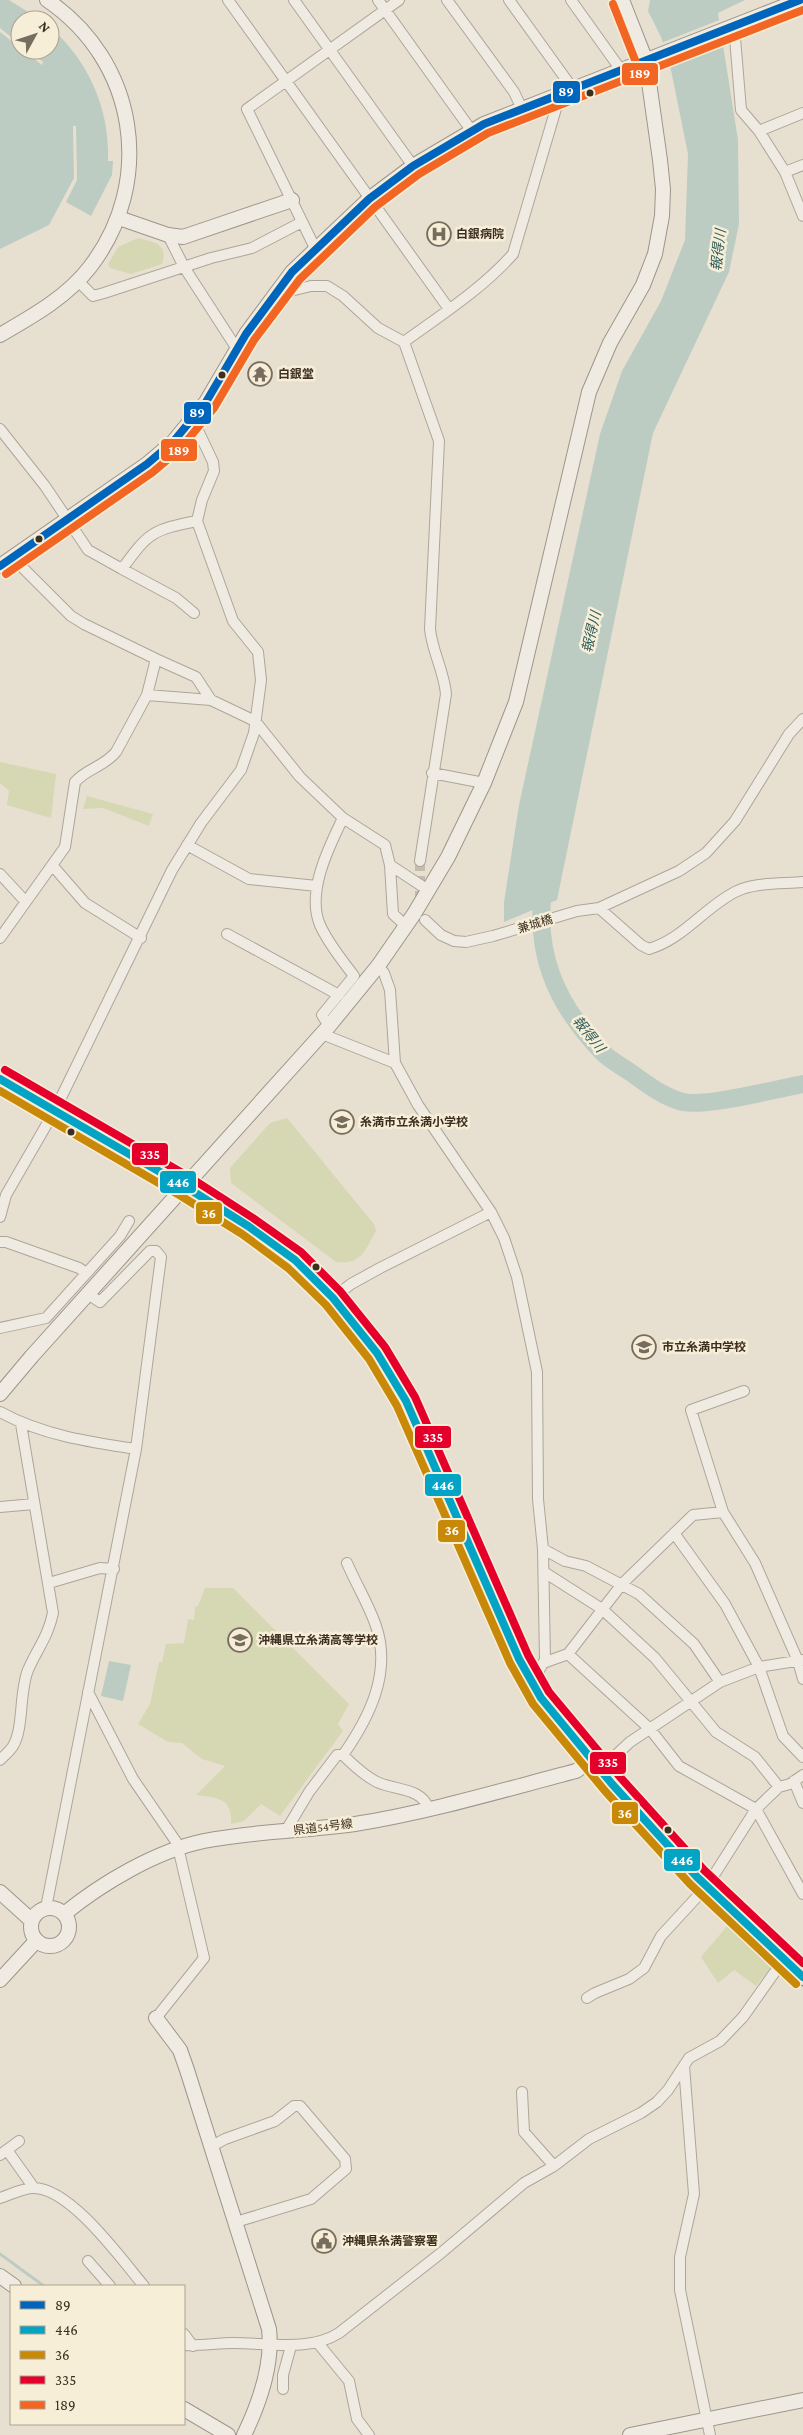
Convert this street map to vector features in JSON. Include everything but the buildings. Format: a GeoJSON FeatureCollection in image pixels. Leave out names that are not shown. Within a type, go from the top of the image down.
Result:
{"type":"FeatureCollection","features":[{"type":"Feature","properties":{"kind":"main road"},"geometry":{"type":"LineString","coordinates":[[0,1079],[186,1187],[280,1249],[309,1273],[333,1298],[377,1353],[406,1401],[508,1635],[530,1678],[553,1714],[596,1765],[707,1886],[802,1975]]}},
{"type":"Feature","properties":{"kind":"street"},"geometry":{"type":"LineString","coordinates":[[0,335],[48,307],[78,281],[101,252],[119,218],[127,184],[128,126],[119,91],[111,70],[90,38],[47,0]]}},
{"type":"Feature","properties":{"kind":"street"},"geometry":{"type":"LineString","coordinates":[[228,0],[449,308]]}},
{"type":"Feature","properties":{"kind":"street"},"geometry":{"type":"LineString","coordinates":[[294,0],[413,166]]}},
{"type":"Feature","properties":{"kind":"street"},"geometry":{"type":"LineString","coordinates":[[378,0],[472,130]]}},
{"type":"Feature","properties":{"kind":"street"},"geometry":{"type":"LineString","coordinates":[[316,248],[247,109],[399,0]]}},
{"type":"Feature","properties":{"kind":"street"},"geometry":{"type":"LineString","coordinates":[[448,0],[514,92],[522,109]]}},
{"type":"Feature","properties":{"kind":"street"},"geometry":{"type":"LineString","coordinates":[[509,0],[573,89]]}},
{"type":"Feature","properties":{"kind":"street"},"geometry":{"type":"LineString","coordinates":[[571,0],[621,70]]}},
{"type":"Feature","properties":{"kind":"street"},"geometry":{"type":"LineString","coordinates":[[0,1394],[49,1336],[186,1187],[325,1030],[378,966],[406,926],[448,857],[484,783],[516,702],[589,392],[610,343],[643,285],[655,254],[662,216],[663,189],[646,61],[622,0]]}},
{"type":"Feature","properties":{"kind":"street"},"geometry":{"type":"LineString","coordinates":[[211,700],[202,683],[196,678],[84,624],[71,616],[4,561],[67,521],[158,456],[193,420],[237,349],[273,296],[316,248],[369,199],[413,166],[472,130],[800,0]]}},
{"type":"Feature","properties":{"kind":"street"},"geometry":{"type":"LineString","coordinates":[[730,27],[741,110],[759,131],[785,172],[803,216]]}},
{"type":"Feature","properties":{"kind":"street"},"geometry":{"type":"LineString","coordinates":[[404,342],[500,269],[513,254],[560,95]]}},
{"type":"Feature","properties":{"kind":"street"},"geometry":{"type":"LineString","coordinates":[[759,131],[803,113]]}},
{"type":"Feature","properties":{"kind":"street"},"geometry":{"type":"LineString","coordinates":[[785,172],[803,165]]}},
{"type":"Feature","properties":{"kind":"street"},"geometry":{"type":"LineString","coordinates":[[119,218],[168,235],[183,237],[292,200]]}},
{"type":"Feature","properties":{"kind":"street"},"geometry":{"type":"LineString","coordinates":[[78,281],[93,296],[252,248],[302,222]]}},
{"type":"Feature","properties":{"kind":"street"},"geometry":{"type":"LineString","coordinates":[[168,235],[184,267],[237,349]]}},
{"type":"Feature","properties":{"kind":"street"},"geometry":{"type":"LineString","coordinates":[[273,296],[311,286],[327,286],[343,296],[378,328],[404,342],[439,441],[430,628],[431,642],[445,682],[446,694],[432,773],[420,861]]}},
{"type":"Feature","properties":{"kind":"street"},"geometry":{"type":"LineString","coordinates":[[0,1217],[6,1195],[55,1110],[141,938],[172,870],[187,845],[241,770],[254,733],[261,680],[258,652],[232,620],[197,521],[202,500],[214,471],[213,462],[193,420]]}},
{"type":"Feature","properties":{"kind":"street"},"geometry":{"type":"LineString","coordinates":[[0,429],[45,486],[88,550],[176,598],[194,613]]}},
{"type":"Feature","properties":{"kind":"street"},"geometry":{"type":"LineString","coordinates":[[122,569],[136,550],[154,532],[162,528],[197,521]]}},
{"type":"Feature","properties":{"kind":"street"},"geometry":{"type":"LineString","coordinates":[[0,938],[65,847],[75,782],[80,776],[111,758],[147,694],[156,659]]}},
{"type":"Feature","properties":{"kind":"street"},"geometry":{"type":"LineString","coordinates":[[147,694],[211,700],[255,721],[300,777],[343,818],[385,845],[390,865],[393,914],[406,926]]}},
{"type":"Feature","properties":{"kind":"street","name":"兼城橋"},"geometry":{"type":"LineString","coordinates":[[425,920],[441,935],[454,941],[466,942],[578,911],[599,908],[679,870],[706,853],[735,821],[790,734],[803,718]]}},
{"type":"Feature","properties":{"kind":"street"},"geometry":{"type":"LineString","coordinates":[[432,773],[484,783]]}},
{"type":"Feature","properties":{"kind":"street"},"geometry":{"type":"LineString","coordinates":[[325,1030],[322,1015],[354,976],[320,924],[317,886],[328,849],[343,818]]}},
{"type":"Feature","properties":{"kind":"street"},"geometry":{"type":"LineString","coordinates":[[187,845],[249,879],[317,886]]}},
{"type":"Feature","properties":{"kind":"street"},"geometry":{"type":"LineString","coordinates":[[52,865],[85,903],[141,938]]}},
{"type":"Feature","properties":{"kind":"street"},"geometry":{"type":"LineString","coordinates":[[390,865],[428,890]]}},
{"type":"Feature","properties":{"kind":"street"},"geometry":{"type":"LineString","coordinates":[[0,874],[25,901]]}},
{"type":"Feature","properties":{"kind":"street"},"geometry":{"type":"LineString","coordinates":[[599,908],[641,945],[649,949],[670,940],[735,892],[749,887],[803,882]]}},
{"type":"Feature","properties":{"kind":"street"},"geometry":{"type":"LineString","coordinates":[[226,934],[340,995]]}},
{"type":"Feature","properties":{"kind":"street"},"geometry":{"type":"LineString","coordinates":[[378,966],[384,973],[390,990],[395,1063],[418,1105],[491,1212],[504,1238],[517,1278],[532,1343],[537,1372],[538,1499],[543,1549],[545,1660],[538,1672],[530,1678]]}},
{"type":"Feature","properties":{"kind":"street"},"geometry":{"type":"LineString","coordinates":[[325,1030],[395,1063]]}},
{"type":"Feature","properties":{"kind":"street"},"geometry":{"type":"LineString","coordinates":[[333,1298],[351,1284],[380,1268],[491,1212]]}},
{"type":"Feature","properties":{"kind":"street"},"geometry":{"type":"LineString","coordinates":[[0,1328],[46,1318],[120,1236],[129,1221]]}},
{"type":"Feature","properties":{"kind":"street"},"geometry":{"type":"LineString","coordinates":[[0,1242],[6,1242],[79,1268],[86,1274]]}},
{"type":"Feature","properties":{"kind":"street"},"geometry":{"type":"LineString","coordinates":[[46,1908],[114,1569],[136,1449],[161,1258],[156,1251],[150,1251],[100,1302],[88,1294]]}},
{"type":"Feature","properties":{"kind":"street"},"geometry":{"type":"LineString","coordinates":[[34,1322],[49,1336]]}},
{"type":"Feature","properties":{"kind":"street"},"geometry":{"type":"LineString","coordinates":[[744,1391],[691,1410],[724,1512],[755,1563],[800,1660],[803,1679]]}},
{"type":"Feature","properties":{"kind":"street"},"geometry":{"type":"LineString","coordinates":[[0,1412],[21,1424],[80,1441],[136,1449]]}},
{"type":"Feature","properties":{"kind":"street"},"geometry":{"type":"LineString","coordinates":[[0,1760],[13,1746],[18,1733],[22,1692],[28,1670],[49,1631],[53,1613],[21,1424]]}},
{"type":"Feature","properties":{"kind":"street"},"geometry":{"type":"LineString","coordinates":[[0,1507],[34,1504]]}},
{"type":"Feature","properties":{"kind":"street"},"geometry":{"type":"LineString","coordinates":[[543,1663],[568,1654],[622,1584],[692,1515],[724,1512]]}},
{"type":"Feature","properties":{"kind":"street"},"geometry":{"type":"LineString","coordinates":[[674,1533],[725,1604],[759,1667],[783,1736],[803,1757]]}},
{"type":"Feature","properties":{"kind":"street"},"geometry":{"type":"LineString","coordinates":[[543,1549],[565,1562],[586,1566],[622,1584],[658,1609],[670,1623],[694,1644],[720,1682]]}},
{"type":"Feature","properties":{"kind":"street"},"geometry":{"type":"LineString","coordinates":[[343,1755],[367,1716],[376,1693],[381,1668],[376,1626],[347,1563]]}},
{"type":"Feature","properties":{"kind":"street"},"geometry":{"type":"LineString","coordinates":[[49,1583],[100,1568],[114,1569]]}},
{"type":"Feature","properties":{"kind":"street"},"geometry":{"type":"LineString","coordinates":[[544,1572],[602,1609],[655,1658],[716,1732],[754,1757],[779,1787]]}},
{"type":"Feature","properties":{"kind":"street"},"geometry":{"type":"LineString","coordinates":[[568,1654],[650,1729],[678,1766],[756,1809],[803,1894]]}},
{"type":"Feature","properties":{"kind":"street"},"geometry":{"type":"LineString","coordinates":[[596,1765],[720,1682],[759,1667],[800,1660]]}},
{"type":"Feature","properties":{"kind":"street"},"geometry":{"type":"LineString","coordinates":[[88,1692],[133,1779],[172,1835],[178,1849],[204,1958],[156,2018],[180,2050],[266,2314],[271,2343],[264,2378],[244,2435]]}},
{"type":"Feature","properties":{"kind":"street"},"geometry":{"type":"LineString","coordinates":[[285,1832],[314,1785],[337,1756],[343,1755],[376,1782],[419,1794],[426,1800],[429,1809]]}},
{"type":"Feature","properties":{"kind":"street","name":"県道54号線"},"geometry":{"type":"LineString","coordinates":[[64,1914],[83,1898],[159,1856],[204,1841],[355,1824],[429,1809],[596,1765]]}},
{"type":"Feature","properties":{"kind":"street"},"geometry":{"type":"LineString","coordinates":[[587,1998],[629,1978],[644,1968],[661,1936],[707,1886],[756,1809],[779,1787],[803,1775]]}},
{"type":"Feature","properties":{"kind":"street"},"geometry":{"type":"LineString","coordinates":[[794,1781],[803,1803]]}},
{"type":"Feature","properties":{"kind":"street"},"geometry":{"type":"LineString","coordinates":[[0,1892],[31,1920]]}},
{"type":"Feature","properties":{"kind":"street"},"geometry":{"type":"LineString","coordinates":[[46,1908],[52,1908],[64,1914],[69,1926],[66,1939],[61,1943],[48,1947],[36,1942],[30,1932],[31,1920],[40,1910],[46,1908]]}},
{"type":"Feature","properties":{"kind":"street"},"geometry":{"type":"LineString","coordinates":[[0,1980],[36,1942]]}},
{"type":"Feature","properties":{"kind":"street"},"geometry":{"type":"LineString","coordinates":[[189,2346],[271,2343],[290,2346],[326,2341],[339,2333],[524,2183],[554,2166],[589,2139],[640,2113],[657,2102],[689,2058],[720,2041],[743,2017],[784,1958]]}},
{"type":"Feature","properties":{"kind":"street"},"geometry":{"type":"LineString","coordinates":[[684,2066],[694,2194],[680,2257],[680,2290],[710,2435]]}},
{"type":"Feature","properties":{"kind":"street"},"geometry":{"type":"LineString","coordinates":[[522,2092],[524,2132],[554,2166]]}},
{"type":"Feature","properties":{"kind":"street"},"geometry":{"type":"LineString","coordinates":[[212,2146],[225,2139],[274,2121],[294,2106],[300,2106],[345,2159],[346,2169],[311,2199],[236,2222]]}},
{"type":"Feature","properties":{"kind":"street"},"geometry":{"type":"LineString","coordinates":[[19,2141],[3,2153],[34,2188]]}},
{"type":"Feature","properties":{"kind":"street"},"geometry":{"type":"LineString","coordinates":[[0,2198],[34,2188],[49,2192],[78,2210],[143,2285]]}},
{"type":"Feature","properties":{"kind":"street"},"geometry":{"type":"LineString","coordinates":[[88,2261],[109,2285]]}},
{"type":"Feature","properties":{"kind":"street"},"geometry":{"type":"LineString","coordinates":[[0,2276],[13,2285]]}},
{"type":"Feature","properties":{"kind":"street"},"geometry":{"type":"LineString","coordinates":[[317,2342],[349,2381],[357,2418],[369,2435]]}},
{"type":"Feature","properties":{"kind":"street"},"geometry":{"type":"LineString","coordinates":[[283,2389],[283,2376],[290,2346]]}},
{"type":"Feature","properties":{"kind":"street"},"geometry":{"type":"LineString","coordinates":[[630,2435],[803,2400]]}},
{"type":"Feature","properties":{"kind":"street"},"geometry":{"type":"LineString","coordinates":[[185,2410],[228,2435]]}},
{"type":"Feature","properties":{"kind":"green space"},"geometry":{"type":"Polygon","coordinates":[[[138,238],[159,245],[162,248],[164,257],[162,264],[131,274],[110,268],[108,264],[118,247],[138,238]]]}},
{"type":"Feature","properties":{"kind":"green space"},"geometry":{"type":"Polygon","coordinates":[[[0,762],[56,774],[51,818],[7,805],[9,791],[0,783],[0,762]]]}},
{"type":"Feature","properties":{"kind":"green space"},"geometry":{"type":"Polygon","coordinates":[[[87,796],[153,814],[149,826],[103,808],[83,809],[87,796]]]}},
{"type":"Feature","properties":{"kind":"green space"},"geometry":{"type":"Polygon","coordinates":[[[287,1118],[374,1224],[376,1231],[362,1255],[357,1259],[336,1262],[231,1183],[230,1168],[270,1123],[287,1118]]]}},
{"type":"Feature","properties":{"kind":"green space"},"geometry":{"type":"Polygon","coordinates":[[[205,1588],[233,1588],[349,1704],[338,1724],[343,1731],[280,1816],[261,1804],[244,1821],[231,1824],[231,1815],[227,1804],[211,1797],[196,1795],[225,1766],[202,1759],[182,1743],[168,1742],[138,1724],[150,1704],[159,1662],[162,1662],[166,1644],[184,1643],[188,1619],[194,1620],[195,1607],[198,1606],[205,1588]]]}},
{"type":"Feature","properties":{"kind":"green space"},"geometry":{"type":"Polygon","coordinates":[[[728,1925],[772,1966],[756,1986],[734,1970],[718,1983],[701,1957],[728,1925]]]}},
{"type":"Feature","properties":{"kind":"water"},"geometry":{"type":"Polygon","coordinates":[[[0,0],[9,0],[25,10],[10,10],[10,36],[0,28],[0,0]]]}},
{"type":"Feature","properties":{"kind":"water"},"geometry":{"type":"Polygon","coordinates":[[[650,0],[745,0],[718,13],[738,140],[739,224],[729,272],[653,433],[557,900],[504,922],[504,902],[519,805],[600,434],[622,371],[661,301],[685,240],[688,154],[670,65],[661,37],[648,11],[650,0]]]}},
{"type":"Feature","properties":{"kind":"water"},"geometry":{"type":"Polygon","coordinates":[[[0,32],[10,40],[10,60],[36,60],[42,65],[43,62],[40,60],[60,60],[60,36],[76,55],[86,71],[101,105],[108,142],[108,161],[113,161],[112,175],[91,216],[66,202],[77,180],[76,126],[73,126],[74,178],[49,225],[0,249],[0,32]]]}},
{"type":"Feature","properties":{"kind":"water"},"geometry":{"type":"Polygon","coordinates":[[[109,1661],[131,1665],[123,1701],[101,1696],[109,1661]]]}},
{"type":"Feature","properties":{"kind":"pier"},"geometry":{"type":"Polygon","coordinates":[[[722,19],[725,41],[667,64],[661,43],[722,19]]]}},
{"type":"Feature","properties":{"kind":"waterway","name":"報得川"},"geometry":{"type":"LineString","coordinates":[[544,883],[541,908],[542,931],[551,975],[560,995],[572,1014],[586,1033],[609,1058],[656,1090],[683,1102],[694,1103],[724,1100],[803,1084]]}},
{"type":"Feature","properties":{"kind":"waterway"},"geometry":{"type":"LineString","coordinates":[[0,2254],[43,2285]]}},
{"type":"Feature","properties":{"kind":"tunnel"},"geometry":{"type":"LineString","coordinates":[[420,861],[420,905]]}},
{"type":"Feature","properties":{"kind":"transit line","name":"89"},"geometry":{"type":"LineString","coordinates":[[0,566],[147,464],[173,442],[206,402],[246,334],[292,272],[369,199],[413,166],[484,124],[800,0]]}},
{"type":"Feature","properties":{"kind":"transit line","name":"189"},"geometry":{"type":"LineString","coordinates":[[613,4],[637,65]]}},
{"type":"Feature","properties":{"kind":"transit line","name":"189"},"geometry":{"type":"LineString","coordinates":[[6,574],[153,472],[180,449],[214,408],[254,340],[300,279],[375,207],[419,174],[488,133],[803,10]]}},
{"type":"Feature","properties":{"kind":"transit line","name":"335"},"geometry":{"type":"LineString","coordinates":[[5,1070],[191,1178],[253,1218],[301,1252],[340,1291],[385,1347],[415,1397],[528,1655],[549,1692],[620,1777],[704,1870],[803,1963]]}},
{"type":"Feature","properties":{"kind":"transit line","name":"446"},"geometry":{"type":"LineString","coordinates":[[0,1079],[186,1187],[248,1226],[295,1260],[333,1298],[377,1353],[406,1401],[519,1659],[541,1698],[612,1784],[697,1877],[803,1977]]}},
{"type":"Feature","properties":{"kind":"transit line","name":"36"},"geometry":{"type":"LineString","coordinates":[[0,1091],[181,1196],[242,1234],[288,1268],[326,1305],[369,1359],[397,1406],[510,1663],[533,1704],[605,1791],[690,1884],[796,1984]]}},
{"type":"Feature","properties":{"kind":"place","name":"白銀病院"},"geometry":{"type":"Point","coordinates":[439,234]}},
{"type":"Feature","properties":{"kind":"place","name":"白銀堂"},"geometry":{"type":"Point","coordinates":[260,374]}},
{"type":"Feature","properties":{"kind":"place","name":"糸満市立糸満小学校"},"geometry":{"type":"Point","coordinates":[342,1122]}},
{"type":"Feature","properties":{"kind":"place","name":"市立糸満中学校"},"geometry":{"type":"Point","coordinates":[644,1347]}},
{"type":"Feature","properties":{"kind":"place","name":"沖縄県立糸満高等学校"},"geometry":{"type":"Point","coordinates":[240,1640]}},
{"type":"Feature","properties":{"kind":"place","name":"沖縄県糸満警察署"},"geometry":{"type":"Point","coordinates":[324,2241]}}]}
